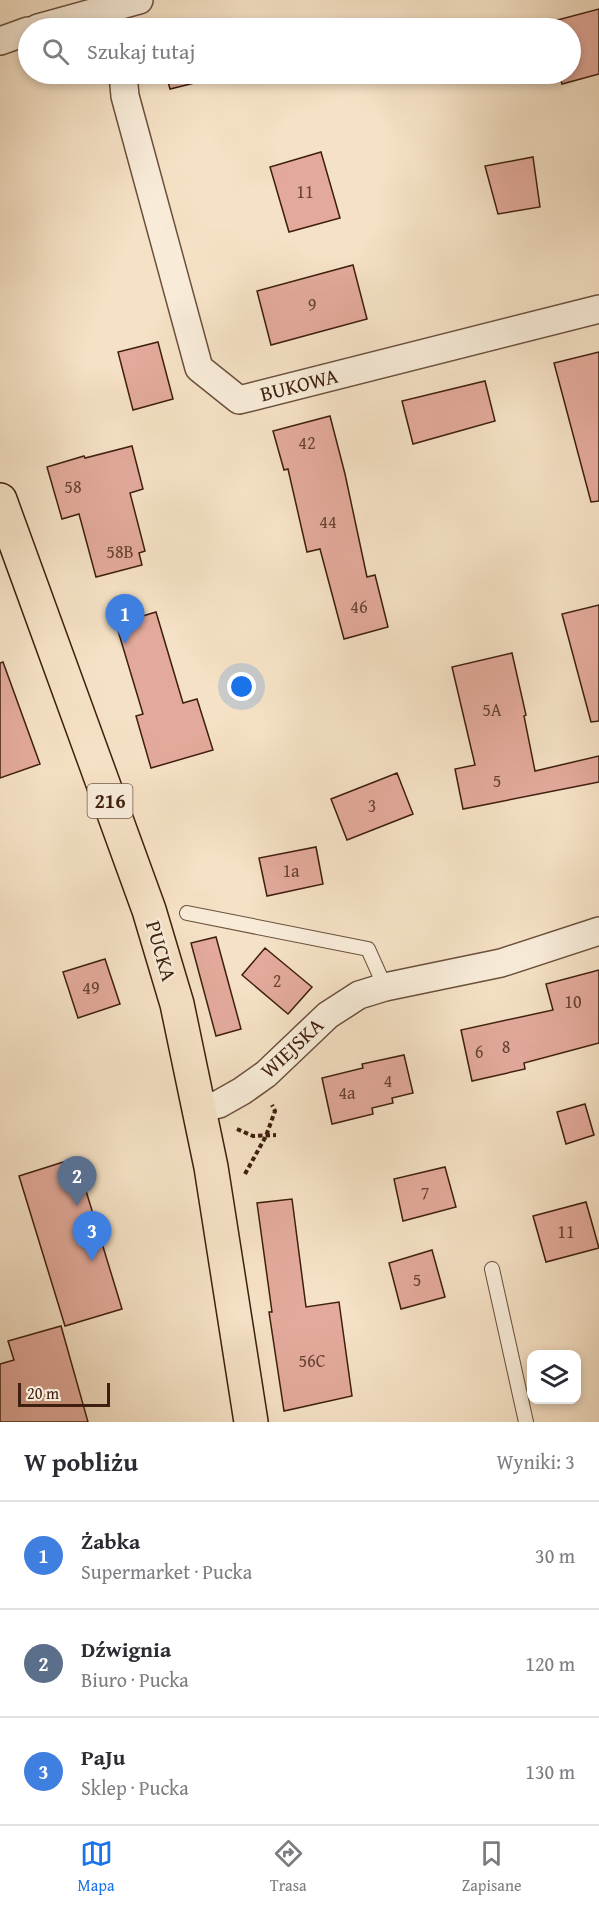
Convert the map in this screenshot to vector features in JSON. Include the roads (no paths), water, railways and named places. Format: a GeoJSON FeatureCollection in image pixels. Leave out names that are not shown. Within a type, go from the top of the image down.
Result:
{"type":"FeatureCollection","features":[{"type":"Feature","properties":{"kind":"main road","name":"PUCKA"},"geometry":{"type":"LineString","coordinates":[[0,500],[149,910],[177,1004],[211,1167],[251,1422]]}},
{"type":"Feature","properties":{"kind":"street"},"geometry":{"type":"LineString","coordinates":[[89,18],[129,10]]}},
{"type":"Feature","properties":{"kind":"street"},"geometry":{"type":"LineString","coordinates":[[0,41],[18,35]]}},
{"type":"Feature","properties":{"kind":"street","name":"BUKOWA"},"geometry":{"type":"LineString","coordinates":[[124,85],[199,368],[239,400],[599,309]]}},
{"type":"Feature","properties":{"kind":"street","name":"WIEJSKA"},"geometry":{"type":"LineString","coordinates":[[199,1109],[219,1104],[266,1074],[328,1015],[359,995],[385,987],[501,963],[599,931]]}},
{"type":"Feature","properties":{"kind":"lane"},"geometry":{"type":"LineString","coordinates":[[187,913],[368,949],[385,987]]}},
{"type":"Feature","properties":{"kind":"lane"},"geometry":{"type":"LineString","coordinates":[[492,1269],[526,1422]]}},
{"type":"Feature","properties":{"kind":"place","name":"Żabka"},"geometry":{"type":"Point","coordinates":[125,644]}},
{"type":"Feature","properties":{"kind":"place","name":"Dźwignia"},"geometry":{"type":"Point","coordinates":[77,1206]}},
{"type":"Feature","properties":{"kind":"place","name":"PaJu"},"geometry":{"type":"Point","coordinates":[92,1261]}}]}
